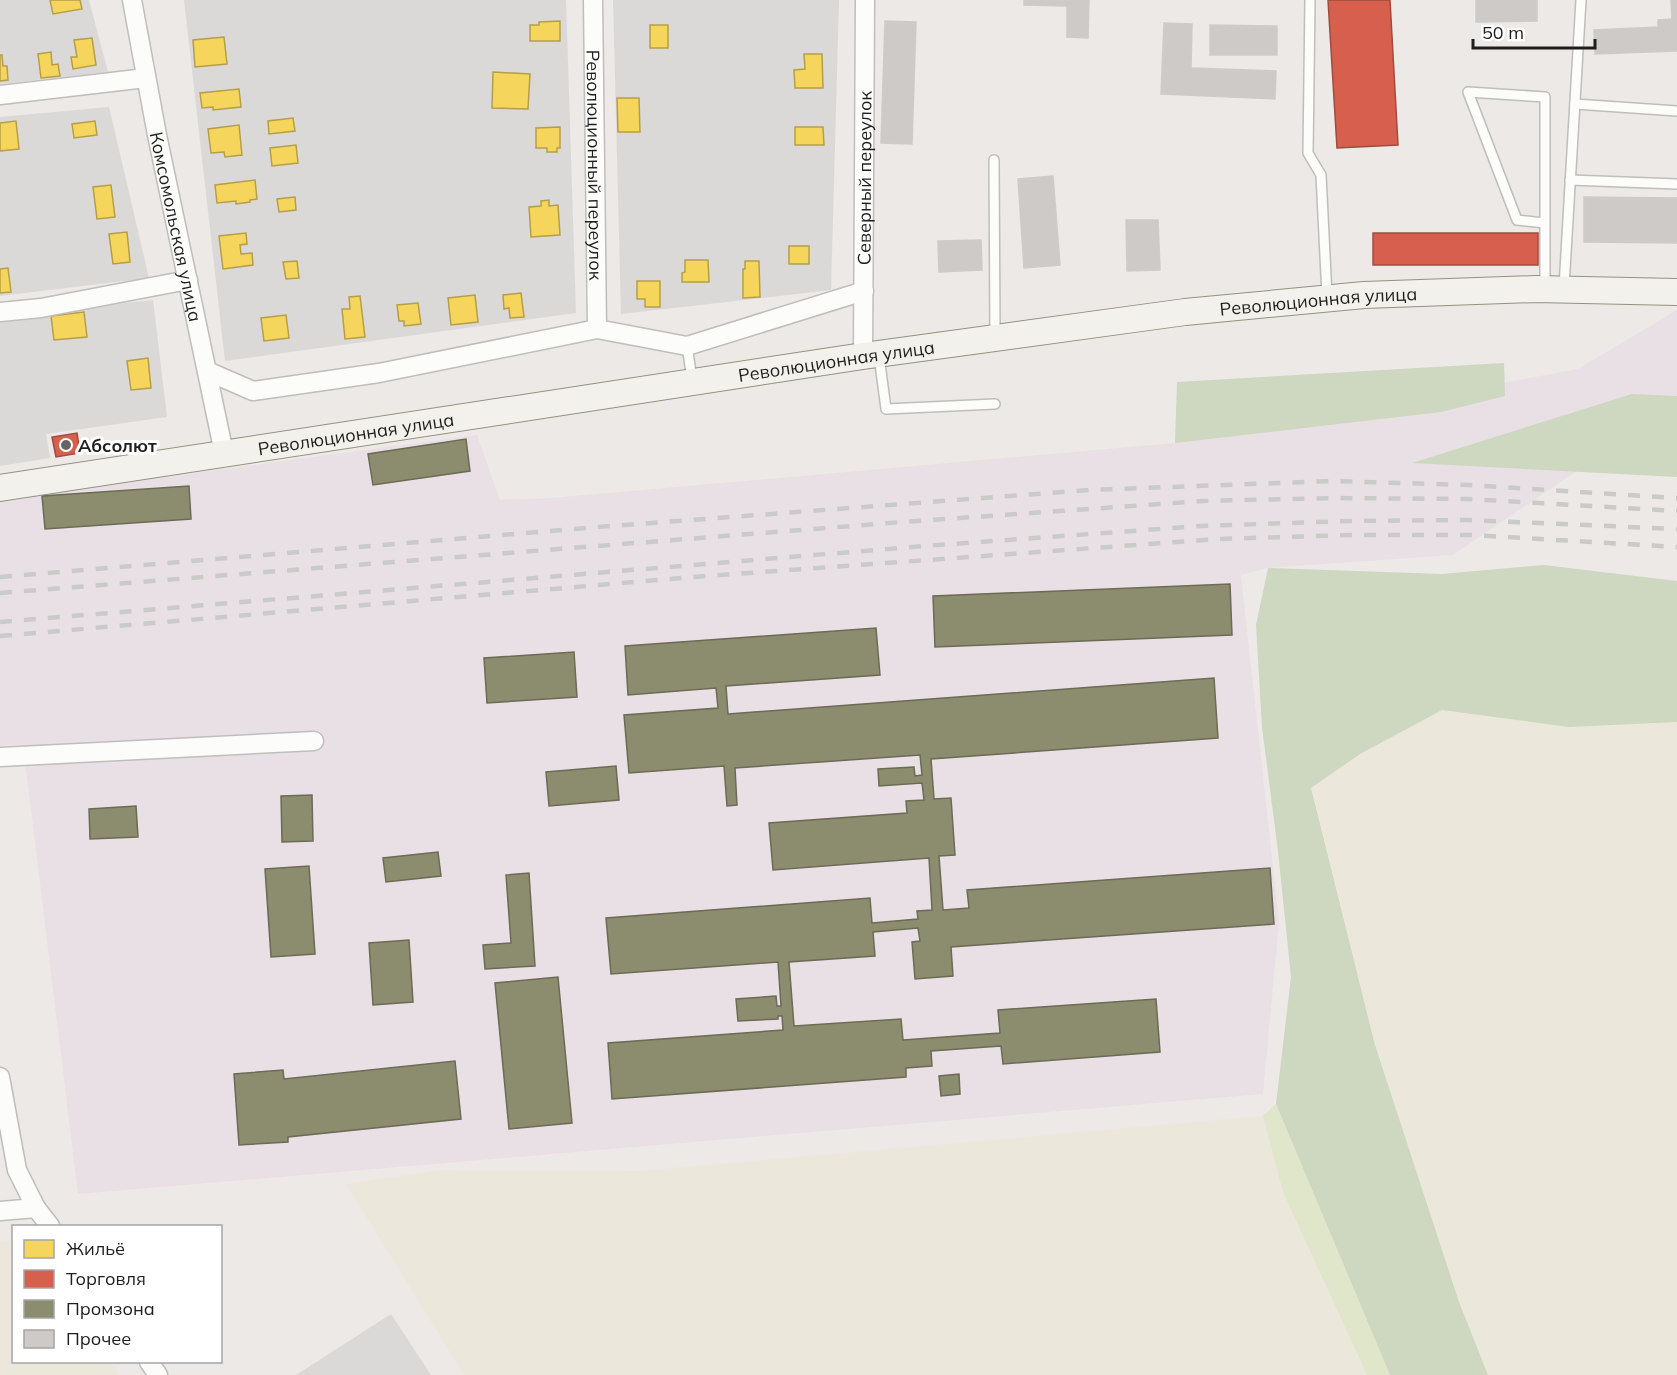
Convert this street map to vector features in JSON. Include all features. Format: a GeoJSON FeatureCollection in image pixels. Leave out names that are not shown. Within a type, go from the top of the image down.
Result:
{"type":"FeatureCollection","features":[{"type":"Feature","properties":{"kind":"main road","name":"Революционная улица"},"geometry":{"type":"LineString","coordinates":[[0,488],[871,355],[1185,312],[1364,295],[1555,290],[1677,292]]}},
{"type":"Feature","properties":{"kind":"street","name":"Комсомольская улица"},"geometry":{"type":"LineString","coordinates":[[132,0],[146,78],[224,453]]}},
{"type":"Feature","properties":{"kind":"street","name":"Революционный переулок"},"geometry":{"type":"LineString","coordinates":[[592,0],[597,330]]}},
{"type":"Feature","properties":{"kind":"street","name":"Северный переулок"},"geometry":{"type":"LineString","coordinates":[[865,0],[864,291],[871,355]]}},
{"type":"Feature","properties":{"kind":"street"},"geometry":{"type":"LineString","coordinates":[[0,95],[146,78]]}},
{"type":"Feature","properties":{"kind":"street"},"geometry":{"type":"LineString","coordinates":[[0,312],[41,308],[188,280]]}},
{"type":"Feature","properties":{"kind":"street"},"geometry":{"type":"LineString","coordinates":[[207,371],[253,391],[379,373],[597,330],[687,346],[864,291]]}},
{"type":"Feature","properties":{"kind":"street"},"geometry":{"type":"LineString","coordinates":[[0,757],[314,741]]}},
{"type":"Feature","properties":{"kind":"street"},"geometry":{"type":"LineString","coordinates":[[0,1077],[17,1170],[36,1208],[49,1225]]}},
{"type":"Feature","properties":{"kind":"street"},"geometry":{"type":"LineString","coordinates":[[0,1211],[36,1208]]}},
{"type":"Feature","properties":{"kind":"lane"},"geometry":{"type":"LineString","coordinates":[[1310,0],[1308,153],[1322,175],[1327,299]]}},
{"type":"Feature","properties":{"kind":"lane"},"geometry":{"type":"LineString","coordinates":[[1555,290],[1570,180],[1581,0]]}},
{"type":"Feature","properties":{"kind":"lane"},"geometry":{"type":"LineString","coordinates":[[1545,223],[1517,220],[1468,92],[1545,97],[1545,223],[1555,290]]}},
{"type":"Feature","properties":{"kind":"lane"},"geometry":{"type":"LineString","coordinates":[[1575,104],[1677,111]]}},
{"type":"Feature","properties":{"kind":"lane"},"geometry":{"type":"LineString","coordinates":[[994,160],[995,338]]}},
{"type":"Feature","properties":{"kind":"lane"},"geometry":{"type":"LineString","coordinates":[[1570,180],[1677,184]]}},
{"type":"Feature","properties":{"kind":"lane"},"geometry":{"type":"LineString","coordinates":[[687,346],[692,382]]}},
{"type":"Feature","properties":{"kind":"lane"},"geometry":{"type":"LineString","coordinates":[[871,355],[886,409],[995,404]]}},
{"type":"Feature","properties":{"kind":"shaded area"},"geometry":{"type":"Polygon","coordinates":[[[0,0],[89,0],[108,72],[0,84],[0,0]]]}},
{"type":"Feature","properties":{"kind":"shaded area"},"geometry":{"type":"Polygon","coordinates":[[[184,0],[566,0],[576,313],[225,361],[184,0]]]}},
{"type":"Feature","properties":{"kind":"shaded area"},"geometry":{"type":"Polygon","coordinates":[[[613,0],[839,0],[831,290],[621,314],[613,0]]]}},
{"type":"Feature","properties":{"kind":"shaded area"},"geometry":{"type":"Polygon","coordinates":[[[109,107],[149,278],[0,296],[0,117],[109,107]]]}},
{"type":"Feature","properties":{"kind":"shaded area"},"geometry":{"type":"Polygon","coordinates":[[[153,300],[167,417],[46,434],[50,458],[0,466],[0,317],[153,300]]]}},
{"type":"Feature","properties":{"kind":"shaded area"},"geometry":{"type":"Polygon","coordinates":[[[1677,310],[1677,403],[1453,555],[1268,568],[1241,575],[1279,922],[1263,1094],[78,1194],[23,744],[0,746],[0,499],[477,435],[500,500],[551,498],[1175,443],[1578,369],[1677,310]]]}},
{"type":"Feature","properties":{"kind":"shaded area"},"geometry":{"type":"Polygon","coordinates":[[[1442,710],[1569,727],[1677,722],[1677,1375],[1488,1375],[1459,1302],[1375,1045],[1311,788],[1360,754],[1442,710]]]}},
{"type":"Feature","properties":{"kind":"shaded area"},"geometry":{"type":"Polygon","coordinates":[[[1263,1116],[1283,1192],[1367,1375],[464,1375],[346,1184],[441,1170],[639,1171],[1263,1116]]]}},
{"type":"Feature","properties":{"kind":"shaded area"},"geometry":{"type":"Polygon","coordinates":[[[12,1240],[12,1363],[111,1363],[119,1375],[0,1375],[0,1241],[12,1240]]]}},
{"type":"Feature","properties":{"kind":"shaded area"},"geometry":{"type":"Polygon","coordinates":[[[391,1314],[431,1375],[296,1375],[391,1314]]]}},
{"type":"Feature","properties":{"kind":"green space"},"geometry":{"type":"Polygon","coordinates":[[[1504,363],[1505,396],[1441,412],[1175,443],[1177,382],[1504,363]]]}},
{"type":"Feature","properties":{"kind":"green space"},"geometry":{"type":"Polygon","coordinates":[[[1632,394],[1677,396],[1677,477],[1412,463],[1632,394]]]}},
{"type":"Feature","properties":{"kind":"green space"},"geometry":{"type":"Polygon","coordinates":[[[1544,565],[1677,581],[1677,722],[1569,727],[1442,710],[1360,754],[1311,788],[1375,1045],[1459,1302],[1488,1375],[1390,1375],[1276,1104],[1291,977],[1262,727],[1256,625],[1268,568],[1442,574],[1544,565]]]}},
{"type":"Feature","properties":{"kind":"green space"},"geometry":{"type":"Polygon","coordinates":[[[1276,1104],[1390,1375],[1367,1375],[1283,1192],[1263,1116],[1276,1104]]]}},
{"type":"Feature","properties":{"kind":"building: Жильё"},"geometry":{"type":"Polygon","coordinates":[[[50,0],[80,0],[82,9],[53,14],[50,0]]]}},
{"type":"Feature","properties":{"kind":"building: Жильё"},"geometry":{"type":"Polygon","coordinates":[[[560,21],[560,41],[530,41],[530,25],[560,21]]]}},
{"type":"Feature","properties":{"kind":"building: Жильё"},"geometry":{"type":"Polygon","coordinates":[[[650,25],[668,25],[668,48],[650,48],[650,25]]]}},
{"type":"Feature","properties":{"kind":"building: Жильё"},"geometry":{"type":"Polygon","coordinates":[[[224,37],[227,64],[195,67],[193,40],[224,37]]]}},
{"type":"Feature","properties":{"kind":"building: Жильё"},"geometry":{"type":"Polygon","coordinates":[[[92,38],[96,65],[73,69],[71,57],[77,57],[74,40],[92,38]]]}},
{"type":"Feature","properties":{"kind":"building: Жильё"},"geometry":{"type":"Polygon","coordinates":[[[51,52],[52,65],[58,64],[60,76],[41,78],[38,54],[51,52]]]}},
{"type":"Feature","properties":{"kind":"building: Жильё"},"geometry":{"type":"Polygon","coordinates":[[[804,54],[822,54],[823,88],[795,88],[794,70],[805,69],[804,54]]]}},
{"type":"Feature","properties":{"kind":"building: Жильё"},"geometry":{"type":"Polygon","coordinates":[[[0,55],[2,55],[3,66],[7,66],[8,80],[0,81],[0,55]]]}},
{"type":"Feature","properties":{"kind":"building: Жильё"},"geometry":{"type":"Polygon","coordinates":[[[493,72],[530,74],[528,109],[492,108],[493,72]]]}},
{"type":"Feature","properties":{"kind":"building: Жильё"},"geometry":{"type":"Polygon","coordinates":[[[239,89],[241,107],[213,110],[213,107],[202,108],[200,93],[239,89]]]}},
{"type":"Feature","properties":{"kind":"building: Жильё"},"geometry":{"type":"Polygon","coordinates":[[[617,98],[639,98],[640,132],[618,132],[617,98]]]}},
{"type":"Feature","properties":{"kind":"building: Жильё"},"geometry":{"type":"Polygon","coordinates":[[[293,118],[295,131],[269,134],[268,121],[293,118]]]}},
{"type":"Feature","properties":{"kind":"building: Жильё"},"geometry":{"type":"Polygon","coordinates":[[[16,121],[19,149],[0,151],[0,123],[16,121]]]}},
{"type":"Feature","properties":{"kind":"building: Жильё"},"geometry":{"type":"Polygon","coordinates":[[[95,121],[97,135],[74,138],[72,124],[95,121]]]}},
{"type":"Feature","properties":{"kind":"building: Жильё"},"geometry":{"type":"Polygon","coordinates":[[[239,125],[242,155],[225,157],[224,152],[211,153],[208,129],[239,125]]]}},
{"type":"Feature","properties":{"kind":"building: Жильё"},"geometry":{"type":"Polygon","coordinates":[[[560,127],[560,148],[557,148],[557,152],[547,152],[547,148],[536,148],[536,128],[560,127]]]}},
{"type":"Feature","properties":{"kind":"building: Жильё"},"geometry":{"type":"Polygon","coordinates":[[[795,127],[823,127],[824,145],[795,145],[795,127]]]}},
{"type":"Feature","properties":{"kind":"building: Жильё"},"geometry":{"type":"Polygon","coordinates":[[[296,145],[298,163],[272,166],[270,148],[296,145]]]}},
{"type":"Feature","properties":{"kind":"building: Жильё"},"geometry":{"type":"Polygon","coordinates":[[[255,180],[257,199],[236,204],[236,201],[217,203],[215,185],[255,180]]]}},
{"type":"Feature","properties":{"kind":"building: Жильё"},"geometry":{"type":"Polygon","coordinates":[[[111,185],[115,217],[97,219],[93,187],[111,185]]]}},
{"type":"Feature","properties":{"kind":"building: Жильё"},"geometry":{"type":"Polygon","coordinates":[[[295,197],[296,210],[279,212],[277,199],[295,197]]]}},
{"type":"Feature","properties":{"kind":"building: Жильё"},"geometry":{"type":"Polygon","coordinates":[[[549,200],[549,206],[558,205],[560,235],[531,237],[529,207],[541,206],[541,201],[549,200]]]}},
{"type":"Feature","properties":{"kind":"building: Жильё"},"geometry":{"type":"Polygon","coordinates":[[[127,232],[130,262],[113,264],[109,234],[127,232]]]}},
{"type":"Feature","properties":{"kind":"building: Жильё"},"geometry":{"type":"Polygon","coordinates":[[[246,233],[247,244],[240,245],[241,254],[252,253],[253,265],[223,269],[219,236],[246,233]]]}},
{"type":"Feature","properties":{"kind":"building: Жильё"},"geometry":{"type":"Polygon","coordinates":[[[789,246],[809,246],[809,264],[789,264],[789,246]]]}},
{"type":"Feature","properties":{"kind":"building: Жильё"},"geometry":{"type":"Polygon","coordinates":[[[685,260],[708,260],[709,282],[682,282],[685,260]]]}},
{"type":"Feature","properties":{"kind":"building: Жильё"},"geometry":{"type":"Polygon","coordinates":[[[297,261],[299,278],[286,279],[283,262],[297,261]]]}},
{"type":"Feature","properties":{"kind":"building: Жильё"},"geometry":{"type":"Polygon","coordinates":[[[745,261],[759,261],[760,297],[743,298],[745,261]]]}},
{"type":"Feature","properties":{"kind":"building: Жильё"},"geometry":{"type":"Polygon","coordinates":[[[8,268],[11,292],[0,293],[0,269],[8,268]]]}},
{"type":"Feature","properties":{"kind":"building: Жильё"},"geometry":{"type":"Polygon","coordinates":[[[637,281],[660,281],[660,307],[645,307],[645,299],[637,299],[637,281]]]}},
{"type":"Feature","properties":{"kind":"building: Жильё"},"geometry":{"type":"Polygon","coordinates":[[[521,293],[524,317],[510,318],[509,308],[504,309],[503,295],[521,293]]]}},
{"type":"Feature","properties":{"kind":"building: Жильё"},"geometry":{"type":"Polygon","coordinates":[[[475,295],[478,322],[451,325],[448,298],[475,295]]]}},
{"type":"Feature","properties":{"kind":"building: Жильё"},"geometry":{"type":"Polygon","coordinates":[[[360,296],[365,337],[345,339],[342,309],[350,309],[349,297],[360,296]]]}},
{"type":"Feature","properties":{"kind":"building: Жильё"},"geometry":{"type":"Polygon","coordinates":[[[418,303],[421,324],[404,326],[404,321],[399,321],[397,305],[418,303]]]}},
{"type":"Feature","properties":{"kind":"building: Жильё"},"geometry":{"type":"Polygon","coordinates":[[[84,312],[87,337],[54,340],[51,316],[84,312]]]}},
{"type":"Feature","properties":{"kind":"building: Жильё"},"geometry":{"type":"Polygon","coordinates":[[[286,315],[289,338],[264,341],[261,318],[286,315]]]}},
{"type":"Feature","properties":{"kind":"building: Жильё"},"geometry":{"type":"Polygon","coordinates":[[[148,358],[151,388],[131,390],[127,361],[148,358]]]}},
{"type":"Feature","properties":{"kind":"building: Торговля"},"geometry":{"type":"Polygon","coordinates":[[[1328,0],[1390,0],[1398,145],[1337,148],[1328,0]]]}},
{"type":"Feature","properties":{"kind":"building: Торговля"},"geometry":{"type":"Polygon","coordinates":[[[1373,233],[1538,233],[1538,265],[1373,265],[1373,233]]]}},
{"type":"Feature","properties":{"kind":"building: Торговля","name":"Абсолют"},"geometry":{"type":"Polygon","coordinates":[[[77,433],[80,453],[56,457],[52,437],[77,433]]]}},
{"type":"Feature","properties":{"kind":"building: Промзона"},"geometry":{"type":"Polygon","coordinates":[[[466,439],[470,471],[373,485],[368,454],[466,439]]]}},
{"type":"Feature","properties":{"kind":"building: Промзона"},"geometry":{"type":"Polygon","coordinates":[[[189,486],[191,519],[45,529],[42,496],[189,486]]]}},
{"type":"Feature","properties":{"kind":"building: Промзона"},"geometry":{"type":"Polygon","coordinates":[[[1230,584],[1232,635],[935,647],[933,596],[1230,584]]]}},
{"type":"Feature","properties":{"kind":"building: Промзона"},"geometry":{"type":"Polygon","coordinates":[[[876,628],[880,675],[726,686],[728,714],[1214,678],[1218,738],[931,759],[934,799],[951,798],[955,855],[939,856],[943,910],[969,908],[967,890],[1270,868],[1274,924],[951,947],[953,976],[915,979],[912,942],[920,941],[918,928],[873,932],[875,956],[789,962],[794,1026],[901,1019],[903,1040],[1000,1033],[998,1010],[1156,999],[1160,1052],[1003,1064],[1001,1046],[931,1051],[932,1066],[906,1068],[906,1077],[612,1099],[608,1043],[783,1030],[782,1016],[778,1016],[778,1019],[738,1021],[736,999],[776,996],[777,1006],[781,1006],[778,962],[611,974],[606,918],[870,898],[872,923],[918,919],[917,911],[932,910],[929,858],[773,870],[769,823],[907,813],[906,801],[924,800],[922,783],[879,786],[878,769],[914,767],[915,776],[922,775],[920,755],[735,768],[737,805],[727,806],[724,766],[629,773],[624,715],[718,708],[716,688],[628,695],[625,646],[876,628]]]}},
{"type":"Feature","properties":{"kind":"building: Промзона"},"geometry":{"type":"Polygon","coordinates":[[[574,652],[577,697],[487,703],[484,658],[574,652]]]}},
{"type":"Feature","properties":{"kind":"building: Промзона"},"geometry":{"type":"Polygon","coordinates":[[[616,766],[619,800],[549,806],[546,772],[616,766]]]}},
{"type":"Feature","properties":{"kind":"building: Промзона"},"geometry":{"type":"Polygon","coordinates":[[[312,795],[313,841],[282,842],[281,796],[312,795]]]}},
{"type":"Feature","properties":{"kind":"building: Промзона"},"geometry":{"type":"Polygon","coordinates":[[[136,806],[138,837],[90,839],[89,809],[136,806]]]}},
{"type":"Feature","properties":{"kind":"building: Промзона"},"geometry":{"type":"Polygon","coordinates":[[[438,852],[441,876],[386,882],[383,858],[438,852]]]}},
{"type":"Feature","properties":{"kind":"building: Промзона"},"geometry":{"type":"Polygon","coordinates":[[[309,866],[315,954],[271,957],[265,869],[309,866]]]}},
{"type":"Feature","properties":{"kind":"building: Промзона"},"geometry":{"type":"Polygon","coordinates":[[[529,873],[535,966],[485,969],[483,945],[511,943],[506,875],[529,873]]]}},
{"type":"Feature","properties":{"kind":"building: Промзона"},"geometry":{"type":"Polygon","coordinates":[[[409,940],[413,1002],[373,1005],[369,943],[409,940]]]}},
{"type":"Feature","properties":{"kind":"building: Промзона"},"geometry":{"type":"Polygon","coordinates":[[[558,977],[572,1123],[509,1129],[495,983],[558,977]]]}},
{"type":"Feature","properties":{"kind":"building: Промзона"},"geometry":{"type":"Polygon","coordinates":[[[455,1061],[461,1119],[288,1137],[288,1142],[239,1145],[234,1074],[283,1070],[284,1079],[455,1061]]]}},
{"type":"Feature","properties":{"kind":"building: Промзона"},"geometry":{"type":"Polygon","coordinates":[[[959,1074],[960,1094],[941,1096],[939,1076],[959,1074]]]}},
{"type":"Feature","properties":{"kind":"building: Прочее"},"geometry":{"type":"Polygon","coordinates":[[[1024,0],[1089,0],[1088,38],[1067,37],[1067,6],[1024,5],[1024,0]]]}},
{"type":"Feature","properties":{"kind":"building: Прочее"},"geometry":{"type":"Polygon","coordinates":[[[1476,0],[1537,0],[1537,21],[1476,22],[1476,0]]]}},
{"type":"Feature","properties":{"kind":"building: Прочее"},"geometry":{"type":"Polygon","coordinates":[[[1671,0],[1677,0],[1677,51],[1595,54],[1594,30],[1658,27],[1658,20],[1672,19],[1671,0]]]}},
{"type":"Feature","properties":{"kind":"building: Прочее"},"geometry":{"type":"Polygon","coordinates":[[[885,21],[916,22],[912,144],[881,143],[885,21]]]}},
{"type":"Feature","properties":{"kind":"building: Прочее"},"geometry":{"type":"Polygon","coordinates":[[[1164,23],[1192,24],[1191,68],[1276,71],[1275,99],[1161,94],[1164,23]]]}},
{"type":"Feature","properties":{"kind":"building: Прочее"},"geometry":{"type":"Polygon","coordinates":[[[1210,25],[1277,26],[1277,55],[1210,55],[1210,25]]]}},
{"type":"Feature","properties":{"kind":"building: Прочее"},"geometry":{"type":"Polygon","coordinates":[[[1053,176],[1060,265],[1024,268],[1018,179],[1053,176]]]}},
{"type":"Feature","properties":{"kind":"building: Прочее"},"geometry":{"type":"Polygon","coordinates":[[[1584,197],[1677,198],[1677,243],[1584,242],[1584,197]]]}},
{"type":"Feature","properties":{"kind":"building: Прочее"},"geometry":{"type":"Polygon","coordinates":[[[1126,220],[1158,220],[1160,270],[1127,271],[1126,220]]]}},
{"type":"Feature","properties":{"kind":"building: Прочее"},"geometry":{"type":"Polygon","coordinates":[[[981,240],[982,270],[939,272],[938,241],[981,240]]]}},
{"type":"Feature","properties":{"kind":"railway"},"geometry":{"type":"LineString","coordinates":[[0,577],[598,527],[1089,490],[1333,481],[1468,485],[1677,498]]}},
{"type":"Feature","properties":{"kind":"railway"},"geometry":{"type":"LineString","coordinates":[[0,593],[902,522],[1203,501],[1335,498],[1469,499],[1677,511]]}},
{"type":"Feature","properties":{"kind":"railway"},"geometry":{"type":"LineString","coordinates":[[0,622],[924,546],[1201,526],[1468,520],[1677,529]]}},
{"type":"Feature","properties":{"kind":"railway"},"geometry":{"type":"LineString","coordinates":[[0,636],[693,577],[1218,539],[1352,535],[1472,535],[1677,547]]}},
{"type":"Feature","properties":{"kind":"place","name":"Абсолют"},"geometry":{"type":"Point","coordinates":[66,445]}}]}
